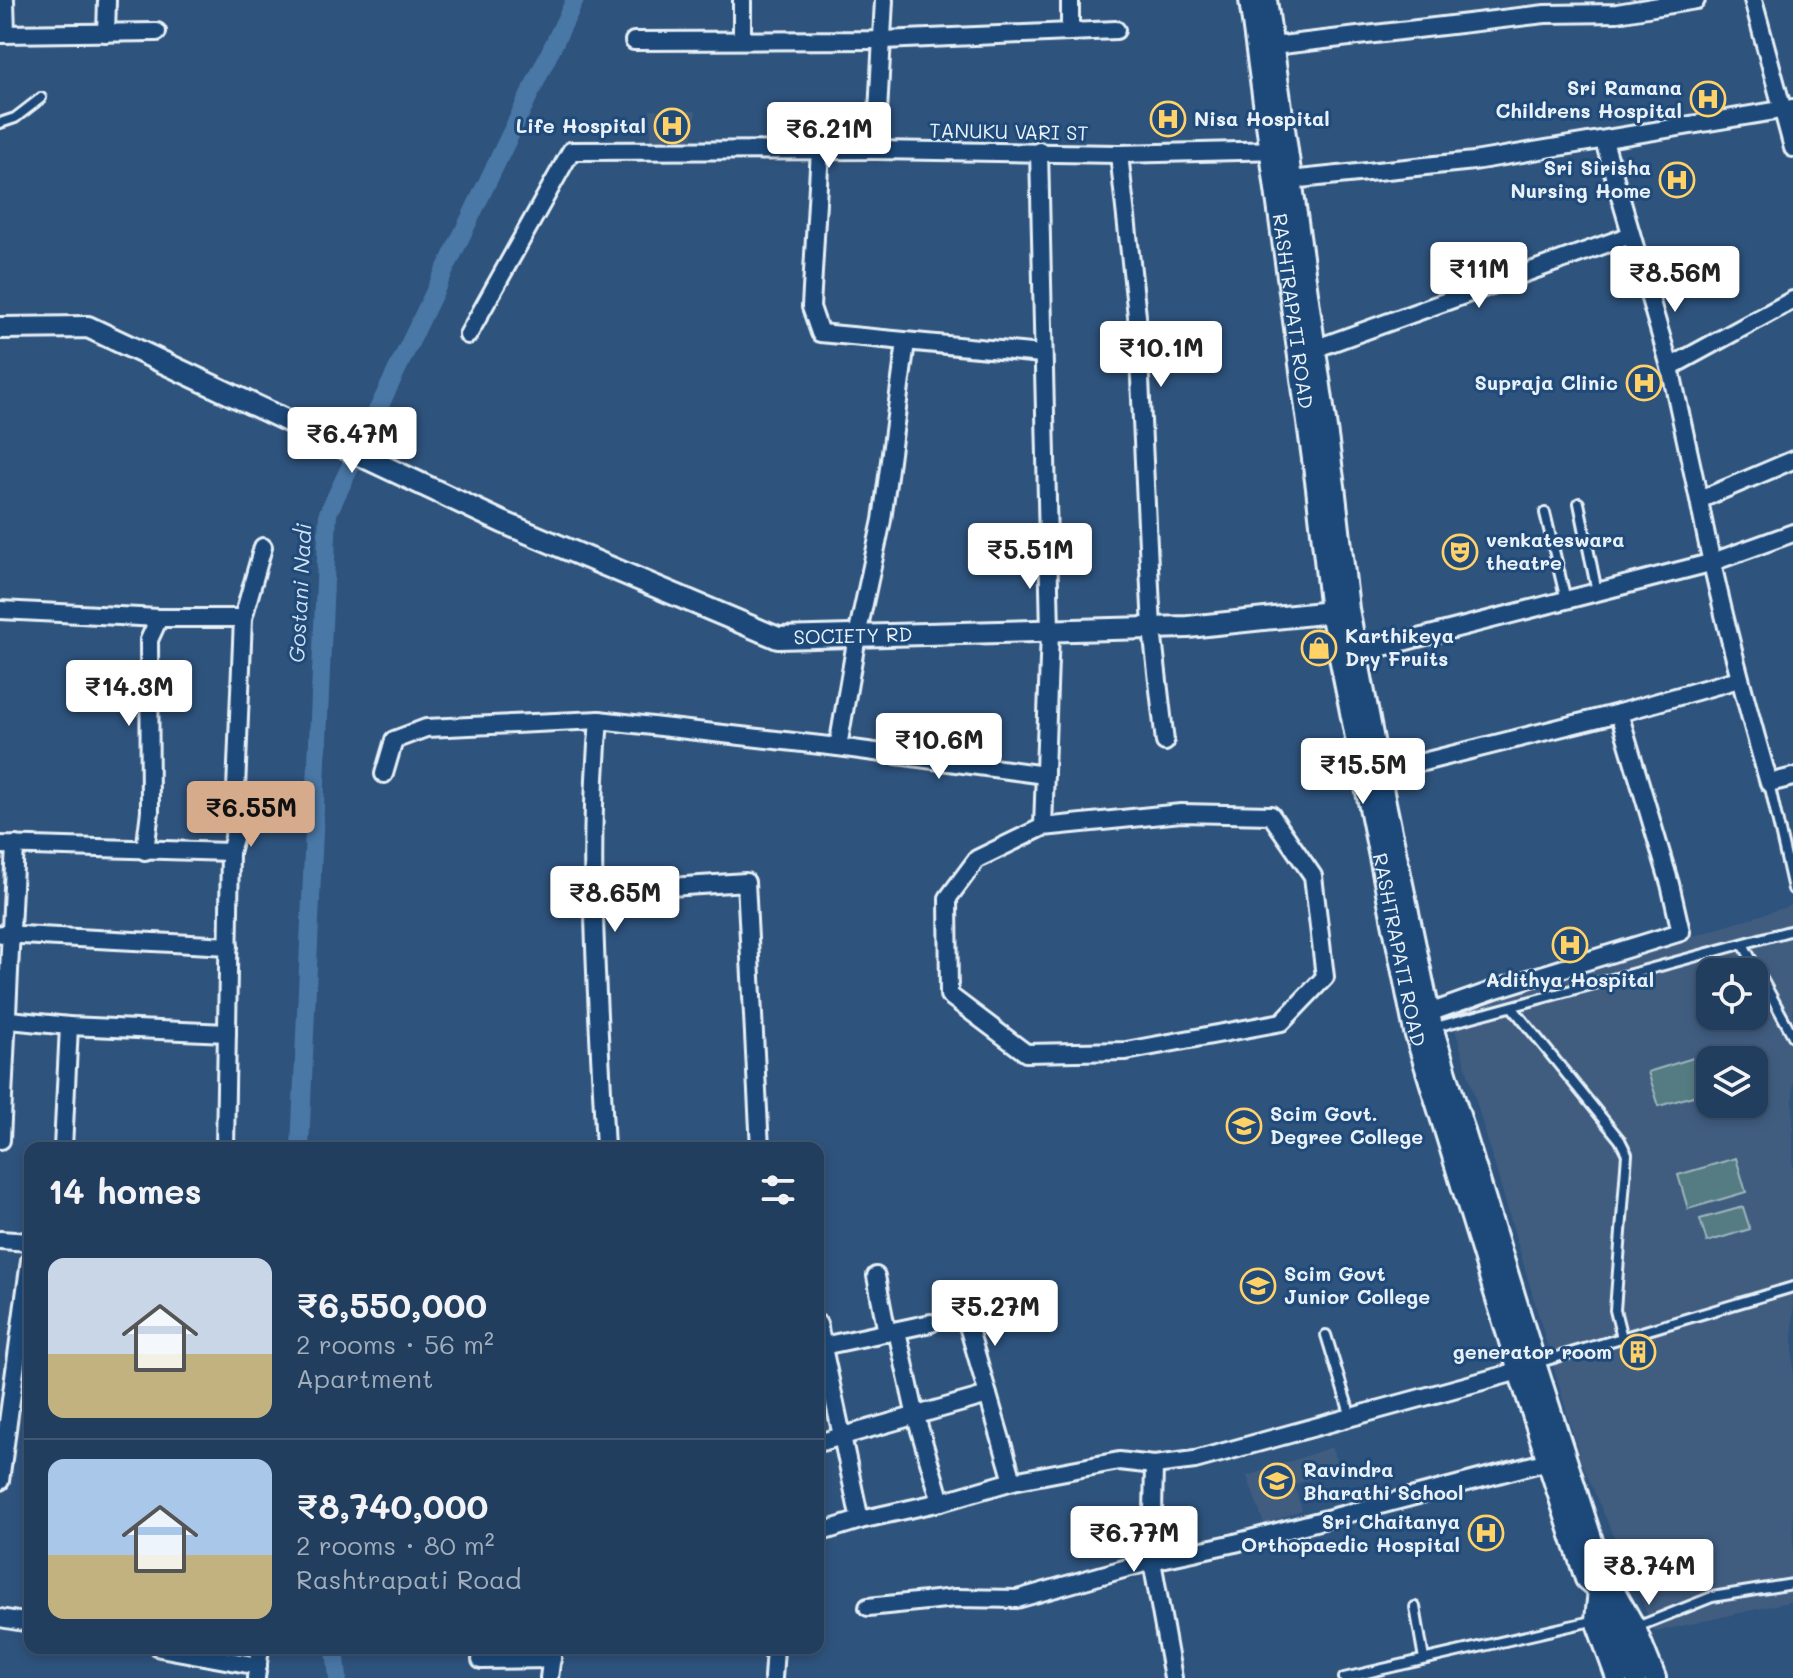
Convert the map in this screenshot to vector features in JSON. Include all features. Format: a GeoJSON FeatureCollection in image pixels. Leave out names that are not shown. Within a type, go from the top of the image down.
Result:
{"type":"FeatureCollection","features":[{"type":"Feature","properties":{"kind":"street"},"geometry":{"type":"LineString","coordinates":[[5,0],[3,34],[157,32]]}},
{"type":"Feature","properties":{"kind":"street"},"geometry":{"type":"LineString","coordinates":[[106,33],[107,0]]}},
{"type":"Feature","properties":{"kind":"street"},"geometry":{"type":"LineString","coordinates":[[742,0],[742,40]]}},
{"type":"Feature","properties":{"kind":"street"},"geometry":{"type":"LineString","coordinates":[[876,150],[884,0]]}},
{"type":"Feature","properties":{"kind":"street"},"geometry":{"type":"LineString","coordinates":[[1070,0],[1070,32]]}},
{"type":"Feature","properties":{"kind":"street","name":"RASHTRAPATI ROAD"},"geometry":{"type":"LineString","coordinates":[[1250,0],[1284,180],[1331,612],[1348,656],[1379,773],[1426,1024]]}},
{"type":"Feature","properties":{"kind":"street","name":"RASHTRAPATI ROAD"},"geometry":{"type":"LineString","coordinates":[[1266,0],[1273,46],[1280,150]]}},
{"type":"Feature","properties":{"kind":"street"},"geometry":{"type":"LineString","coordinates":[[1273,46],[1545,14],[1617,13],[1696,0]]}},
{"type":"Feature","properties":{"kind":"street"},"geometry":{"type":"LineString","coordinates":[[1753,0],[1788,110],[1793,148]]}},
{"type":"Feature","properties":{"kind":"street"},"geometry":{"type":"LineString","coordinates":[[634,41],[883,40],[1116,30]]}},
{"type":"Feature","properties":{"kind":"street"},"geometry":{"type":"LineString","coordinates":[[1284,180],[1474,161],[1788,110]]}},
{"type":"Feature","properties":{"kind":"street"},"geometry":{"type":"LineString","coordinates":[[1604,141],[1670,367],[1710,563],[1769,783],[1793,777]]}},
{"type":"Feature","properties":{"kind":"street"},"geometry":{"type":"LineString","coordinates":[[820,150],[811,307],[820,333],[1042,354]]}},
{"type":"Feature","properties":{"kind":"street","name":"TANUKU VARI ST"},"geometry":{"type":"LineString","coordinates":[[468,335],[571,151],[876,150],[1119,154],[1280,150]]}},
{"type":"Feature","properties":{"kind":"street"},"geometry":{"type":"LineString","coordinates":[[1039,151],[1050,631],[1043,827]]}},
{"type":"Feature","properties":{"kind":"street"},"geometry":{"type":"LineString","coordinates":[[1119,154],[1137,316],[1152,629],[1165,742]]}},
{"type":"Feature","properties":{"kind":"street","name":"RASHTRAPATI ROAD"},"geometry":{"type":"LineString","coordinates":[[1284,180],[1334,486],[1348,609],[1348,656],[1426,1024],[1527,1367],[1601,1569],[1599,1590]]}},
{"type":"Feature","properties":{"kind":"street"},"geometry":{"type":"LineString","coordinates":[[1314,349],[1631,235]]}},
{"type":"Feature","properties":{"kind":"street"},"geometry":{"type":"LineString","coordinates":[[1670,367],[1793,300]]}},
{"type":"Feature","properties":{"kind":"street","name":"SOCIETY RD"},"geometry":{"type":"LineString","coordinates":[[0,328],[88,327],[502,522],[778,638],[1152,629],[1331,612]]}},
{"type":"Feature","properties":{"kind":"street"},"geometry":{"type":"LineString","coordinates":[[838,747],[857,636],[882,520],[906,342]]}},
{"type":"Feature","properties":{"kind":"street"},"geometry":{"type":"LineString","coordinates":[[1699,500],[1793,460]]}},
{"type":"Feature","properties":{"kind":"street"},"geometry":{"type":"LineString","coordinates":[[1348,656],[1710,563],[1793,533]]}},
{"type":"Feature","properties":{"kind":"street"},"geometry":{"type":"LineString","coordinates":[[225,1142],[230,852],[234,838],[243,618],[263,547]]}},
{"type":"Feature","properties":{"kind":"street"},"geometry":{"type":"LineString","coordinates":[[0,610],[159,618],[243,618]]}},
{"type":"Feature","properties":{"kind":"street"},"geometry":{"type":"LineString","coordinates":[[145,851],[150,811],[149,640],[159,618]]}},
{"type":"Feature","properties":{"kind":"street"},"geometry":{"type":"LineString","coordinates":[[1379,773],[1619,713],[1739,679]]}},
{"type":"Feature","properties":{"kind":"street"},"geometry":{"type":"LineString","coordinates":[[1426,1024],[1499,988],[1681,932],[1670,884],[1619,713]]}},
{"type":"Feature","properties":{"kind":"street"},"geometry":{"type":"LineString","coordinates":[[384,774],[394,740],[426,728],[599,720],[838,747],[1045,775]]}},
{"type":"Feature","properties":{"kind":"street"},"geometry":{"type":"LineString","coordinates":[[599,720],[593,791],[594,892],[605,1142]]}},
{"type":"Feature","properties":{"kind":"street"},"geometry":{"type":"LineString","coordinates":[[1181,813],[1271,815],[1313,876],[1325,977],[1282,1022],[1126,1051],[1026,1053],[949,995],[948,898],[977,859],[1043,827],[1181,813]]}},
{"type":"Feature","properties":{"kind":"street"},"geometry":{"type":"LineString","coordinates":[[1,1140],[7,845],[230,852]]}},
{"type":"Feature","properties":{"kind":"street"},"geometry":{"type":"LineString","coordinates":[[594,892],[746,882],[760,1142]]}},
{"type":"Feature","properties":{"kind":"street"},"geometry":{"type":"LineString","coordinates":[[6,934],[229,946]]}},
{"type":"Feature","properties":{"kind":"street"},"geometry":{"type":"LineString","coordinates":[[3,1020],[227,1033]]}},
{"type":"Feature","properties":{"kind":"street"},"geometry":{"type":"LineString","coordinates":[[63,1142],[69,1026]]}},
{"type":"Feature","properties":{"kind":"street"},"geometry":{"type":"LineString","coordinates":[[0,1240],[24,1242]]}},
{"type":"Feature","properties":{"kind":"street"},"geometry":{"type":"LineString","coordinates":[[876,1276],[941,1502]]}},
{"type":"Feature","properties":{"kind":"street"},"geometry":{"type":"LineString","coordinates":[[0,1481],[24,1304]]}},
{"type":"Feature","properties":{"kind":"street"},"geometry":{"type":"LineString","coordinates":[[964,1312],[1013,1481]]}},
{"type":"Feature","properties":{"kind":"street"},"geometry":{"type":"LineString","coordinates":[[824,1346],[931,1323]]}},
{"type":"Feature","properties":{"kind":"street"},"geometry":{"type":"LineString","coordinates":[[824,1363],[860,1520]]}},
{"type":"Feature","properties":{"kind":"street"},"geometry":{"type":"LineString","coordinates":[[824,1531],[1013,1481],[1119,1461],[1154,1465],[1195,1460],[1527,1367]]}},
{"type":"Feature","properties":{"kind":"street","name":"RASHTRAPATI ROAD"},"geometry":{"type":"LineString","coordinates":[[1527,1367],[1548,1461],[1586,1579],[1599,1590],[1636,1678]]}},
{"type":"Feature","properties":{"kind":"street"},"geometry":{"type":"LineString","coordinates":[[824,1442],[988,1395]]}},
{"type":"Feature","properties":{"kind":"street"},"geometry":{"type":"LineString","coordinates":[[868,1607],[955,1598],[1017,1599],[1152,1561],[1235,1543],[1548,1461]]}},
{"type":"Feature","properties":{"kind":"street"},"geometry":{"type":"LineString","coordinates":[[1154,1465],[1152,1561],[1173,1678]]}},
{"type":"Feature","properties":{"kind":"street"},"geometry":{"type":"LineString","coordinates":[[1617,1678],[1596,1620],[1599,1590],[1614,1591],[1635,1628],[1655,1678]]}},
{"type":"Feature","properties":{"kind":"street"},"geometry":{"type":"LineString","coordinates":[[0,1618],[24,1622]]}},
{"type":"Feature","properties":{"kind":"street"},"geometry":{"type":"LineString","coordinates":[[184,1654],[257,1672]]}},
{"type":"Feature","properties":{"kind":"street"},"geometry":{"type":"LineString","coordinates":[[481,1660],[543,1654]]}},
{"type":"Feature","properties":{"kind":"street"},"geometry":{"type":"LineString","coordinates":[[549,1678],[553,1654]]}},
{"type":"Feature","properties":{"kind":"street"},"geometry":{"type":"LineString","coordinates":[[773,1678],[775,1654]]}},
{"type":"Feature","properties":{"kind":"lane"},"geometry":{"type":"LineString","coordinates":[[0,123],[15,118],[41,98]]}},
{"type":"Feature","properties":{"kind":"lane"},"geometry":{"type":"LineString","coordinates":[[1579,503],[1597,592]]}},
{"type":"Feature","properties":{"kind":"lane"},"geometry":{"type":"LineString","coordinates":[[1545,513],[1566,600]]}},
{"type":"Feature","properties":{"kind":"lane"},"geometry":{"type":"LineString","coordinates":[[1769,783],[1793,889]]}},
{"type":"Feature","properties":{"kind":"lane"},"geometry":{"type":"LineString","coordinates":[[1426,1024],[1512,1007],[1793,930]]}},
{"type":"Feature","properties":{"kind":"lane"},"geometry":{"type":"LineString","coordinates":[[1743,944],[1793,1036]]}},
{"type":"Feature","properties":{"kind":"lane"},"geometry":{"type":"LineString","coordinates":[[1512,1007],[1620,1140],[1627,1154],[1615,1310],[1622,1338]]}},
{"type":"Feature","properties":{"kind":"lane"},"geometry":{"type":"LineString","coordinates":[[1527,1367],[1793,1287]]}},
{"type":"Feature","properties":{"kind":"lane"},"geometry":{"type":"LineString","coordinates":[[1326,1335],[1351,1417]]}},
{"type":"Feature","properties":{"kind":"lane"},"geometry":{"type":"LineString","coordinates":[[1635,1628],[1712,1597],[1793,1584]]}},
{"type":"Feature","properties":{"kind":"lane"},"geometry":{"type":"LineString","coordinates":[[1415,1607],[1424,1659]]}},
{"type":"Feature","properties":{"kind":"lane"},"geometry":{"type":"LineString","coordinates":[[1344,1678],[1596,1620]]}},
{"type":"Feature","properties":{"kind":"shaded area","name":"Life Hospital"},"geometry":{"type":"Polygon","coordinates":[[[650,110],[696,111],[692,142],[651,140],[650,110]]]}},
{"type":"Feature","properties":{"kind":"shaded area"},"geometry":{"type":"Polygon","coordinates":[[[779,110],[814,110],[819,137],[785,135],[779,110]]]}},
{"type":"Feature","properties":{"kind":"shaded area"},"geometry":{"type":"Polygon","coordinates":[[[1793,905],[1793,1601],[1655,1632],[1581,1461],[1450,1012],[1793,905]]]}},
{"type":"Feature","properties":{"kind":"shaded area","name":"Ravindra Bharathi School"},"geometry":{"type":"Polygon","coordinates":[[[1332,1447],[1339,1469],[1294,1485],[1302,1510],[1264,1524],[1247,1476],[1332,1447]]]}},
{"type":"Feature","properties":{"kind":"green space"},"geometry":{"type":"Polygon","coordinates":[[[1696,1057],[1696,1095],[1659,1106],[1648,1072],[1696,1057]]]}},
{"type":"Feature","properties":{"kind":"green space"},"geometry":{"type":"Polygon","coordinates":[[[1736,1158],[1746,1192],[1688,1209],[1678,1175],[1736,1158]]]}},
{"type":"Feature","properties":{"kind":"green space"},"geometry":{"type":"Polygon","coordinates":[[[1743,1207],[1750,1229],[1707,1242],[1700,1219],[1743,1207]]]}},
{"type":"Feature","properties":{"kind":"waterway","name":"Gostani Nadi"},"geometry":{"type":"LineString","coordinates":[[300,1142],[328,513],[575,0]]}},
{"type":"Feature","properties":{"kind":"waterway","name":"Gostani Nadi"},"geometry":{"type":"LineString","coordinates":[[336,1654],[338,1678]]}},
{"type":"Feature","properties":{"kind":"place","name":"Sri Ramana Childrens Hospital"},"geometry":{"type":"Point","coordinates":[1708,99]}},
{"type":"Feature","properties":{"kind":"place","name":"Nisa Hospital"},"geometry":{"type":"Point","coordinates":[1168,119]}},
{"type":"Feature","properties":{"kind":"place","name":"Life Hospital"},"geometry":{"type":"Point","coordinates":[672,126]}},
{"type":"Feature","properties":{"kind":"place","name":"Sri Sirisha Nursing Home"},"geometry":{"type":"Point","coordinates":[1677,180]}},
{"type":"Feature","properties":{"kind":"place","name":"Supraja Clinic"},"geometry":{"type":"Point","coordinates":[1644,383]}},
{"type":"Feature","properties":{"kind":"place","name":"venkateswara theatre"},"geometry":{"type":"Point","coordinates":[1460,552]}},
{"type":"Feature","properties":{"kind":"place","name":"Karthikeya Dry Fruits"},"geometry":{"type":"Point","coordinates":[1319,648]}},
{"type":"Feature","properties":{"kind":"place","name":"Adithya Hospital"},"geometry":{"type":"Point","coordinates":[1570,945]}},
{"type":"Feature","properties":{"kind":"place","name":"Scim Govt. Degree College"},"geometry":{"type":"Point","coordinates":[1244,1126]}},
{"type":"Feature","properties":{"kind":"place","name":"Scim Govt Junior College"},"geometry":{"type":"Point","coordinates":[1258,1286]}},
{"type":"Feature","properties":{"kind":"place","name":"generator room"},"geometry":{"type":"Point","coordinates":[1638,1352]}},
{"type":"Feature","properties":{"kind":"place","name":"Ravindra Bharathi School"},"geometry":{"type":"Point","coordinates":[1277,1481]}},
{"type":"Feature","properties":{"kind":"place","name":"Sri Chaitanya Orthopaedic Hospital"},"geometry":{"type":"Point","coordinates":[1486,1533]}}]}
